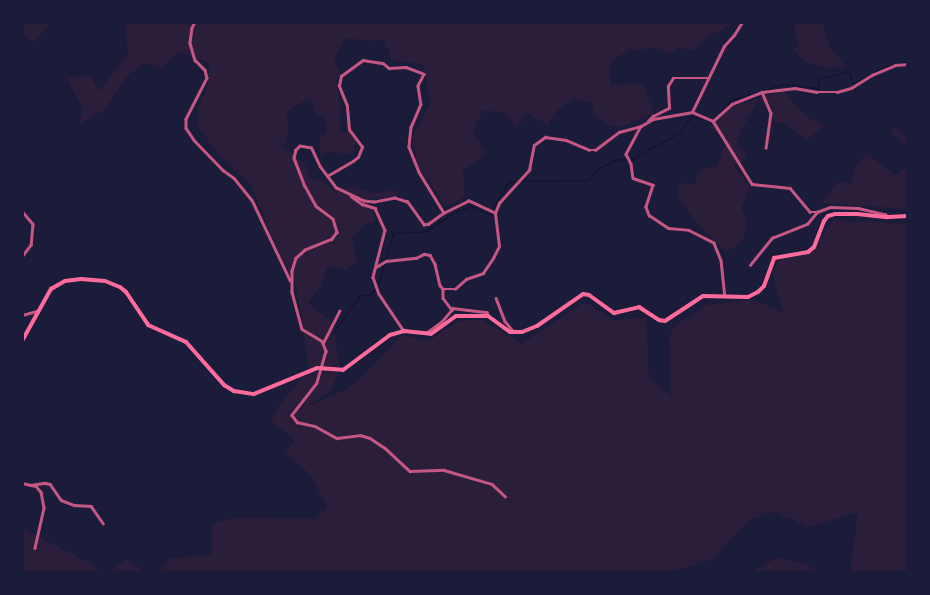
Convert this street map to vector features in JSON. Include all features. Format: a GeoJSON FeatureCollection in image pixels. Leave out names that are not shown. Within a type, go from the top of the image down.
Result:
{"type":"FeatureCollection","features":[{"type":"Feature","properties":{"kind":"main road"},"geometry":{"type":"LineString","coordinates":[[22,341],[51,289],[65,280],[80,278],[105,281],[120,287],[126,292],[148,325],[186,342],[224,385],[234,391],[254,394],[306,371],[322,367],[336,370],[348,367],[390,335],[404,331],[427,334],[438,330],[456,316],[488,316],[514,332],[522,332],[537,326],[583,294],[589,295],[614,313],[639,307],[665,321],[704,296],[748,297],[758,292],[764,286],[774,258],[808,252],[814,246],[824,221],[828,216],[834,214],[857,214],[888,217],[908,216]]}},
{"type":"Feature","properties":{"kind":"street"},"geometry":{"type":"LineString","coordinates":[[195,22],[192,28],[190,44],[195,60],[205,70],[207,78],[186,119],[186,128],[194,140],[223,170],[234,178],[252,200],[290,280],[302,329],[323,343],[326,351],[317,383],[293,410],[292,415],[297,422],[315,426],[337,438],[360,435],[370,438],[385,448],[410,471],[444,470],[492,484],[505,496]]}},
{"type":"Feature","properties":{"kind":"street"},"geometry":{"type":"LineString","coordinates":[[692,112],[724,46],[742,22]]}},
{"type":"Feature","properties":{"kind":"street"},"geometry":{"type":"LineString","coordinates":[[327,176],[353,161],[361,152],[362,147],[349,130],[347,106],[339,86],[341,76],[363,60],[383,64],[389,68],[406,67],[424,74],[418,86],[421,104],[411,127],[409,147],[419,172],[444,213]]}},
{"type":"Feature","properties":{"kind":"street"},"geometry":{"type":"LineString","coordinates":[[713,121],[732,104],[762,92],[795,88],[817,92],[837,92],[852,88],[872,75],[894,65],[908,64]]}},
{"type":"Feature","properties":{"kind":"street"},"geometry":{"type":"LineString","coordinates":[[647,123],[650,118],[669,108],[668,86],[673,78],[708,78]]}},
{"type":"Feature","properties":{"kind":"street"},"geometry":{"type":"LineString","coordinates":[[762,92],[771,112],[766,148]]}},
{"type":"Feature","properties":{"kind":"street"},"geometry":{"type":"LineString","coordinates":[[443,289],[455,289],[466,279],[483,274],[500,246],[496,213],[499,203],[529,170],[532,165],[532,151],[539,140],[545,137],[566,140],[583,149],[595,150],[619,132],[641,126],[653,119],[692,112],[713,121],[752,184],[790,188],[807,211],[817,212],[830,207],[858,208],[885,214],[888,217]]}},
{"type":"Feature","properties":{"kind":"street"},"geometry":{"type":"LineString","coordinates":[[641,126],[626,154],[631,164],[633,178],[654,185],[646,208],[649,216],[668,228],[689,230],[714,243],[721,260],[725,296]]}},
{"type":"Feature","properties":{"kind":"street"},"geometry":{"type":"LineString","coordinates":[[290,280],[296,258],[312,246],[332,239],[337,232],[333,219],[316,206],[305,186],[294,158],[296,150],[300,146],[310,148],[320,167],[336,188],[362,204],[374,208],[385,230],[373,277],[376,289],[404,331]]}},
{"type":"Feature","properties":{"kind":"street"},"geometry":{"type":"LineString","coordinates":[[348,194],[374,202],[401,199],[411,206],[421,222],[426,226],[444,213],[469,201],[496,213]]}},
{"type":"Feature","properties":{"kind":"street"},"geometry":{"type":"LineString","coordinates":[[22,211],[33,224],[31,245],[22,257]]}},
{"type":"Feature","properties":{"kind":"street"},"geometry":{"type":"LineString","coordinates":[[750,265],[772,238],[807,224],[817,212]]}},
{"type":"Feature","properties":{"kind":"street"},"geometry":{"type":"LineString","coordinates":[[376,267],[386,261],[416,258],[424,254],[430,255],[443,289],[443,298],[452,308],[487,312],[488,316]]}},
{"type":"Feature","properties":{"kind":"street"},"geometry":{"type":"LineString","coordinates":[[496,298],[505,321],[514,332]]}},
{"type":"Feature","properties":{"kind":"street"},"geometry":{"type":"LineString","coordinates":[[427,334],[442,322],[452,308]]}},
{"type":"Feature","properties":{"kind":"street"},"geometry":{"type":"LineString","coordinates":[[22,315],[39,311]]}},
{"type":"Feature","properties":{"kind":"street"},"geometry":{"type":"LineString","coordinates":[[323,343],[339,311]]}},
{"type":"Feature","properties":{"kind":"street"},"geometry":{"type":"LineString","coordinates":[[22,483],[36,486],[41,492],[44,508],[35,548]]}},
{"type":"Feature","properties":{"kind":"street"},"geometry":{"type":"LineString","coordinates":[[30,485],[50,484],[61,500],[74,505],[90,506],[103,523]]}},
{"type":"Feature","properties":{"kind":"shaded area"},"geometry":{"type":"Polygon","coordinates":[[[23,22],[51,23],[34,42],[23,35],[23,22]]]}},
{"type":"Feature","properties":{"kind":"shaded area"},"geometry":{"type":"Polygon","coordinates":[[[125,23],[734,23],[704,39],[697,50],[677,48],[672,53],[653,47],[637,51],[631,49],[614,59],[609,68],[611,85],[643,84],[654,114],[618,128],[604,123],[594,115],[592,103],[575,99],[556,111],[548,125],[526,113],[521,123],[515,127],[505,113],[483,110],[473,133],[487,153],[463,171],[465,196],[452,204],[444,203],[418,166],[412,137],[430,104],[424,65],[392,60],[384,40],[371,41],[345,38],[334,60],[341,73],[336,81],[341,108],[339,131],[350,132],[357,141],[352,154],[329,152],[320,156],[319,141],[327,130],[324,117],[316,114],[310,98],[288,110],[289,132],[283,147],[305,164],[311,181],[319,178],[334,191],[354,186],[371,193],[395,190],[400,195],[369,199],[375,221],[364,224],[352,239],[357,262],[345,270],[327,266],[320,288],[308,302],[333,324],[340,368],[331,390],[308,406],[345,390],[365,374],[402,335],[429,341],[457,321],[483,320],[522,344],[585,302],[613,320],[646,318],[649,376],[671,397],[669,337],[675,325],[707,305],[753,300],[783,312],[772,272],[780,259],[810,254],[833,220],[907,224],[907,572],[850,572],[858,512],[808,527],[774,512],[751,519],[724,546],[716,558],[672,572],[157,572],[171,558],[212,555],[212,524],[236,517],[315,519],[327,507],[310,474],[285,453],[295,440],[271,421],[278,407],[309,369],[296,285],[272,238],[251,185],[219,155],[198,127],[199,106],[208,84],[210,63],[179,52],[161,69],[145,63],[127,76],[103,111],[79,124],[83,108],[66,78],[90,75],[99,91],[128,53],[125,23]]]}},
{"type":"Feature","properties":{"kind":"shaded area"},"geometry":{"type":"Polygon","coordinates":[[[794,23],[822,23],[830,46],[846,67],[824,68],[805,61],[793,50],[798,45],[794,23]]]}},
{"type":"Feature","properties":{"kind":"shaded area"},"geometry":{"type":"Polygon","coordinates":[[[784,90],[793,103],[809,118],[825,126],[806,140],[785,123],[775,123],[771,106],[758,100],[741,131],[737,146],[745,151],[747,157],[734,166],[750,188],[741,209],[746,219],[744,240],[726,252],[700,227],[678,197],[679,183],[695,184],[700,169],[717,166],[727,140],[710,127],[731,107],[784,90]]]}},
{"type":"Feature","properties":{"kind":"shaded area"},"geometry":{"type":"Polygon","coordinates":[[[894,126],[907,138],[907,147],[890,132],[894,126]]]}},
{"type":"Feature","properties":{"kind":"shaded area"},"geometry":{"type":"Polygon","coordinates":[[[866,153],[895,175],[907,167],[907,209],[821,203],[839,181],[850,184],[854,169],[866,153]]]}},
{"type":"Feature","properties":{"kind":"shaded area"},"geometry":{"type":"Polygon","coordinates":[[[22,528],[94,565],[100,572],[23,572],[22,528]]]}},
{"type":"Feature","properties":{"kind":"shaded area"},"geometry":{"type":"Polygon","coordinates":[[[778,557],[810,566],[819,572],[752,572],[778,557]]]}},
{"type":"Feature","properties":{"kind":"shaded area"},"geometry":{"type":"Polygon","coordinates":[[[127,559],[145,572],[107,572],[111,571],[127,559]]]}},
{"type":"Feature","properties":{"kind":"waterway"},"geometry":{"type":"LineString","coordinates":[[719,114],[731,100],[784,84],[818,88],[819,79],[849,71],[853,84],[884,67],[908,61]]}},
{"type":"Feature","properties":{"kind":"waterway"},"geometry":{"type":"LineString","coordinates":[[332,334],[359,296],[370,294],[378,285],[393,233],[426,231],[451,214],[471,206],[490,215],[507,183],[514,181],[589,180],[597,169],[618,159],[630,160],[679,133],[692,116],[712,121]]}}]}
